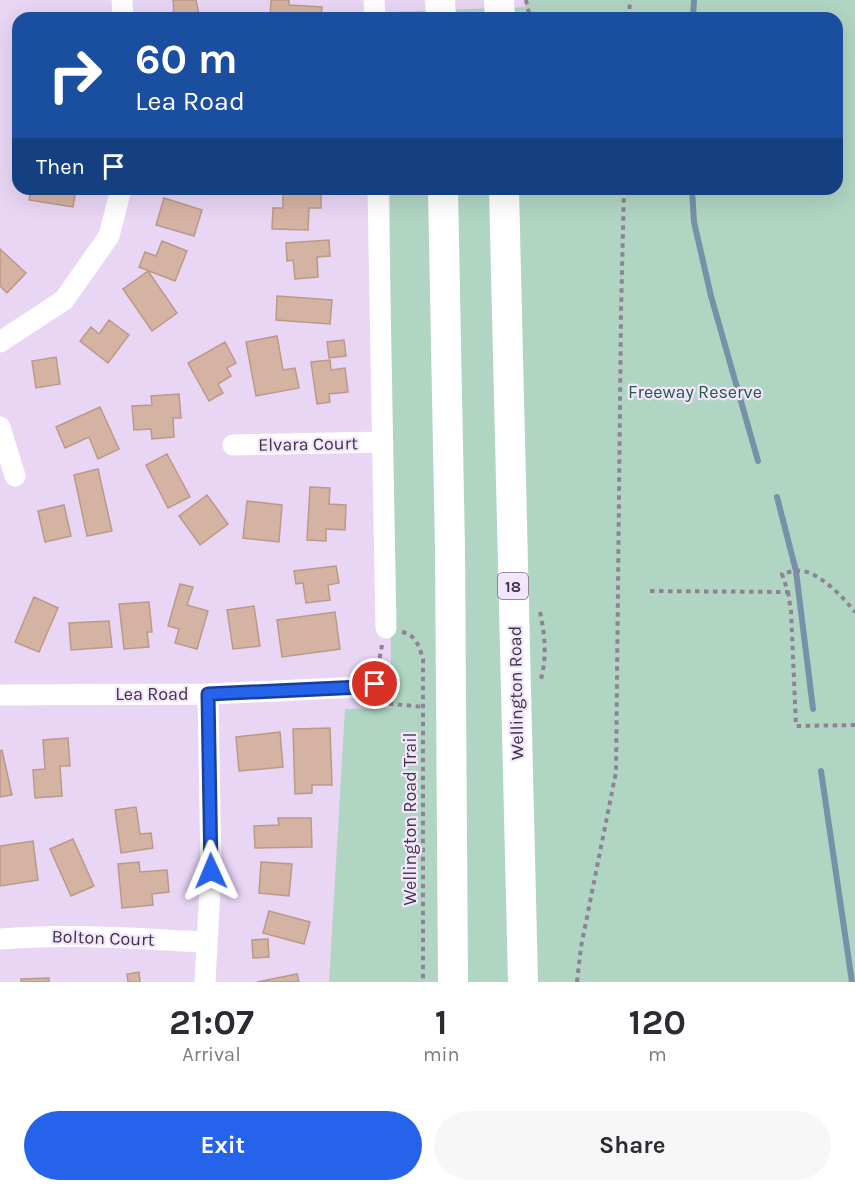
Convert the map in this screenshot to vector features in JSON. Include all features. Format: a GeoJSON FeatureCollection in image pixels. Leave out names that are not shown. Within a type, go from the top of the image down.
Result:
{"type":"FeatureCollection","features":[{"type":"Feature","properties":{"kind":"highway"},"geometry":{"type":"LineString","coordinates":[[443,195],[450,549],[453,982]]}},
{"type":"Feature","properties":{"kind":"highway","name":"Wellington Road"},"geometry":{"type":"LineString","coordinates":[[504,195],[523,982]]}},
{"type":"Feature","properties":{"kind":"highway"},"geometry":{"type":"LineString","coordinates":[[448,982],[453,926]]}},
{"type":"Feature","properties":{"kind":"street"},"geometry":{"type":"LineString","coordinates":[[0,342],[64,300],[109,236],[119,195]]}},
{"type":"Feature","properties":{"kind":"street"},"geometry":{"type":"LineString","coordinates":[[378,195],[386,628]]}},
{"type":"Feature","properties":{"kind":"street"},"geometry":{"type":"LineString","coordinates":[[0,427],[15,476]]}},
{"type":"Feature","properties":{"kind":"street","name":"Elvara Court"},"geometry":{"type":"LineString","coordinates":[[233,445],[383,442]]}},
{"type":"Feature","properties":{"kind":"street","name":"Lea Road"},"geometry":{"type":"LineString","coordinates":[[0,695],[208,694],[361,687],[375,684]]}},
{"type":"Feature","properties":{"kind":"street"},"geometry":{"type":"LineString","coordinates":[[205,982],[211,871],[208,694]]}},
{"type":"Feature","properties":{"kind":"street","name":"Bolton Court"},"geometry":{"type":"LineString","coordinates":[[0,939],[70,936],[207,942]]}},
{"type":"Feature","properties":{"kind":"path"},"geometry":{"type":"LineString","coordinates":[[577,982],[581,947],[616,772],[624,195]]}},
{"type":"Feature","properties":{"kind":"path"},"geometry":{"type":"LineString","coordinates":[[855,612],[834,589],[806,572],[793,571],[782,574],[791,611],[796,726],[855,726]]}},
{"type":"Feature","properties":{"kind":"path"},"geometry":{"type":"LineString","coordinates":[[650,591],[788,592]]}},
{"type":"Feature","properties":{"kind":"path"},"geometry":{"type":"LineString","coordinates":[[386,628],[375,684],[383,703],[424,707]]}},
{"type":"Feature","properties":{"kind":"path","name":"Wellington Road Trail"},"geometry":{"type":"LineString","coordinates":[[386,628],[410,634],[419,644],[423,659],[423,982]]}},
{"type":"Feature","properties":{"kind":"green space","name":"Freeway Reserve"},"geometry":{"type":"Polygon","coordinates":[[[525,0],[855,0],[855,982],[329,982],[345,709],[391,708],[390,195],[843,195],[843,12],[389,12],[525,7],[525,0]]]}},
{"type":"Feature","properties":{"kind":"building"},"geometry":{"type":"Polygon","coordinates":[[[173,0],[196,0],[198,12],[174,12],[173,0]]]}},
{"type":"Feature","properties":{"kind":"building"},"geometry":{"type":"Polygon","coordinates":[[[271,0],[289,0],[289,5],[322,7],[322,12],[270,12],[271,0]]]}},
{"type":"Feature","properties":{"kind":"building"},"geometry":{"type":"Polygon","coordinates":[[[30,195],[75,195],[73,207],[29,200],[30,195]]]}},
{"type":"Feature","properties":{"kind":"building"},"geometry":{"type":"Polygon","coordinates":[[[283,195],[321,195],[321,208],[309,208],[308,230],[272,229],[273,208],[283,208],[283,195]]]}},
{"type":"Feature","properties":{"kind":"building"},"geometry":{"type":"Polygon","coordinates":[[[164,198],[202,210],[194,236],[156,225],[164,198]]]}},
{"type":"Feature","properties":{"kind":"building"},"geometry":{"type":"Polygon","coordinates":[[[329,240],[330,256],[317,257],[318,277],[295,279],[293,260],[287,261],[286,243],[329,240]]]}},
{"type":"Feature","properties":{"kind":"building"},"geometry":{"type":"Polygon","coordinates":[[[162,241],[187,251],[175,281],[139,267],[145,252],[156,256],[162,241]]]}},
{"type":"Feature","properties":{"kind":"building"},"geometry":{"type":"Polygon","coordinates":[[[0,249],[26,273],[7,293],[0,286],[0,249]]]}},
{"type":"Feature","properties":{"kind":"building"},"geometry":{"type":"Polygon","coordinates":[[[148,271],[177,313],[152,331],[123,289],[148,271]]]}},
{"type":"Feature","properties":{"kind":"building"},"geometry":{"type":"Polygon","coordinates":[[[277,296],[332,300],[330,324],[276,320],[277,296]]]}},
{"type":"Feature","properties":{"kind":"building"},"geometry":{"type":"Polygon","coordinates":[[[109,320],[129,335],[108,363],[80,341],[91,327],[99,334],[109,320]]]}},
{"type":"Feature","properties":{"kind":"building"},"geometry":{"type":"Polygon","coordinates":[[[277,336],[283,370],[295,368],[299,388],[256,396],[246,342],[277,336]]]}},
{"type":"Feature","properties":{"kind":"building"},"geometry":{"type":"Polygon","coordinates":[[[344,340],[346,356],[329,358],[327,342],[344,340]]]}},
{"type":"Feature","properties":{"kind":"building"},"geometry":{"type":"Polygon","coordinates":[[[225,342],[236,363],[227,368],[231,376],[218,384],[223,393],[209,401],[188,363],[225,342]]]}},
{"type":"Feature","properties":{"kind":"building"},"geometry":{"type":"Polygon","coordinates":[[[56,357],[60,384],[36,388],[32,361],[56,357]]]}},
{"type":"Feature","properties":{"kind":"building"},"geometry":{"type":"Polygon","coordinates":[[[330,360],[331,370],[345,368],[348,392],[329,394],[330,402],[317,404],[311,362],[330,360]]]}},
{"type":"Feature","properties":{"kind":"building"},"geometry":{"type":"Polygon","coordinates":[[[179,394],[181,418],[173,418],[174,437],[152,439],[151,429],[134,430],[132,406],[152,405],[151,396],[179,394]]]}},
{"type":"Feature","properties":{"kind":"building"},"geometry":{"type":"Polygon","coordinates":[[[100,407],[119,449],[98,459],[89,437],[65,448],[56,427],[100,407]]]}},
{"type":"Feature","properties":{"kind":"building"},"geometry":{"type":"Polygon","coordinates":[[[167,454],[190,497],[168,508],[146,465],[167,454]]]}},
{"type":"Feature","properties":{"kind":"building"},"geometry":{"type":"Polygon","coordinates":[[[98,469],[112,531],[87,536],[74,475],[98,469]]]}},
{"type":"Feature","properties":{"kind":"building"},"geometry":{"type":"Polygon","coordinates":[[[310,487],[330,488],[329,504],[346,505],[345,530],[326,529],[326,541],[307,540],[310,487]]]}},
{"type":"Feature","properties":{"kind":"building"},"geometry":{"type":"Polygon","coordinates":[[[207,495],[228,524],[200,545],[179,516],[207,495]]]}},
{"type":"Feature","properties":{"kind":"building"},"geometry":{"type":"Polygon","coordinates":[[[247,501],[282,505],[279,542],[243,538],[247,501]]]}},
{"type":"Feature","properties":{"kind":"building"},"geometry":{"type":"Polygon","coordinates":[[[64,505],[71,536],[45,542],[38,511],[64,505]]]}},
{"type":"Feature","properties":{"kind":"building"},"geometry":{"type":"Polygon","coordinates":[[[336,566],[339,583],[328,585],[330,600],[306,603],[303,583],[296,584],[294,571],[336,566]]]}},
{"type":"Feature","properties":{"kind":"building"},"geometry":{"type":"Polygon","coordinates":[[[180,584],[193,587],[187,605],[208,611],[197,649],[175,643],[179,629],[168,626],[180,584]]]}},
{"type":"Feature","properties":{"kind":"building"},"geometry":{"type":"Polygon","coordinates":[[[34,597],[58,608],[39,652],[15,642],[34,597]]]}},
{"type":"Feature","properties":{"kind":"building"},"geometry":{"type":"Polygon","coordinates":[[[149,602],[152,632],[147,632],[149,647],[124,649],[119,604],[149,602]]]}},
{"type":"Feature","properties":{"kind":"building"},"geometry":{"type":"Polygon","coordinates":[[[254,606],[260,646],[233,649],[227,610],[254,606]]]}},
{"type":"Feature","properties":{"kind":"building"},"geometry":{"type":"Polygon","coordinates":[[[335,612],[340,649],[282,657],[277,620],[335,612]]]}},
{"type":"Feature","properties":{"kind":"building"},"geometry":{"type":"Polygon","coordinates":[[[109,621],[112,647],[71,650],[69,623],[109,621]]]}},
{"type":"Feature","properties":{"kind":"building"},"geometry":{"type":"Polygon","coordinates":[[[330,728],[332,785],[312,785],[312,793],[295,794],[293,729],[330,728]]]}},
{"type":"Feature","properties":{"kind":"building"},"geometry":{"type":"Polygon","coordinates":[[[280,732],[283,767],[239,771],[236,737],[280,732]]]}},
{"type":"Feature","properties":{"kind":"building"},"geometry":{"type":"Polygon","coordinates":[[[68,738],[70,766],[60,766],[62,796],[35,798],[33,770],[45,769],[43,740],[68,738]]]}},
{"type":"Feature","properties":{"kind":"building"},"geometry":{"type":"Polygon","coordinates":[[[2,750],[12,795],[0,797],[0,751],[2,750]]]}},
{"type":"Feature","properties":{"kind":"building"},"geometry":{"type":"Polygon","coordinates":[[[136,807],[140,834],[151,833],[153,848],[121,853],[115,810],[136,807]]]}},
{"type":"Feature","properties":{"kind":"building"},"geometry":{"type":"Polygon","coordinates":[[[278,818],[311,818],[312,847],[255,848],[254,826],[279,825],[278,818]]]}},
{"type":"Feature","properties":{"kind":"building"},"geometry":{"type":"Polygon","coordinates":[[[73,839],[94,886],[71,896],[50,849],[73,839]]]}},
{"type":"Feature","properties":{"kind":"building"},"geometry":{"type":"Polygon","coordinates":[[[33,841],[38,880],[0,886],[0,846],[33,841]]]}},
{"type":"Feature","properties":{"kind":"building"},"geometry":{"type":"Polygon","coordinates":[[[139,862],[140,872],[167,870],[169,892],[152,894],[153,905],[122,908],[118,864],[139,862]]]}},
{"type":"Feature","properties":{"kind":"building"},"geometry":{"type":"Polygon","coordinates":[[[261,862],[292,864],[289,896],[259,893],[261,862]]]}},
{"type":"Feature","properties":{"kind":"building"},"geometry":{"type":"Polygon","coordinates":[[[269,911],[310,922],[304,944],[263,933],[269,911]]]}},
{"type":"Feature","properties":{"kind":"building"},"geometry":{"type":"Polygon","coordinates":[[[268,939],[269,957],[253,958],[252,940],[268,939]]]}},
{"type":"Feature","properties":{"kind":"building"},"geometry":{"type":"Polygon","coordinates":[[[139,972],[140,982],[128,982],[127,974],[139,972]]]}},
{"type":"Feature","properties":{"kind":"building"},"geometry":{"type":"Polygon","coordinates":[[[297,974],[299,982],[257,982],[297,974]]]}},
{"type":"Feature","properties":{"kind":"building"},"geometry":{"type":"Polygon","coordinates":[[[49,978],[49,982],[21,982],[21,979],[49,978]]]}},
{"type":"Feature","properties":{"kind":"waterway"},"geometry":{"type":"LineString","coordinates":[[693,12],[694,0]]}},
{"type":"Feature","properties":{"kind":"waterway"},"geometry":{"type":"LineString","coordinates":[[692,195],[694,222],[711,296],[758,461]]}},
{"type":"Feature","properties":{"kind":"waterway"},"geometry":{"type":"LineString","coordinates":[[777,497],[796,571],[813,709]]}},
{"type":"Feature","properties":{"kind":"waterway"},"geometry":{"type":"LineString","coordinates":[[821,771],[852,982]]}},
{"type":"Feature","properties":{"kind":"route"},"geometry":{"type":"LineString","coordinates":[[211,871],[208,694],[361,687],[375,684]]}}]}
